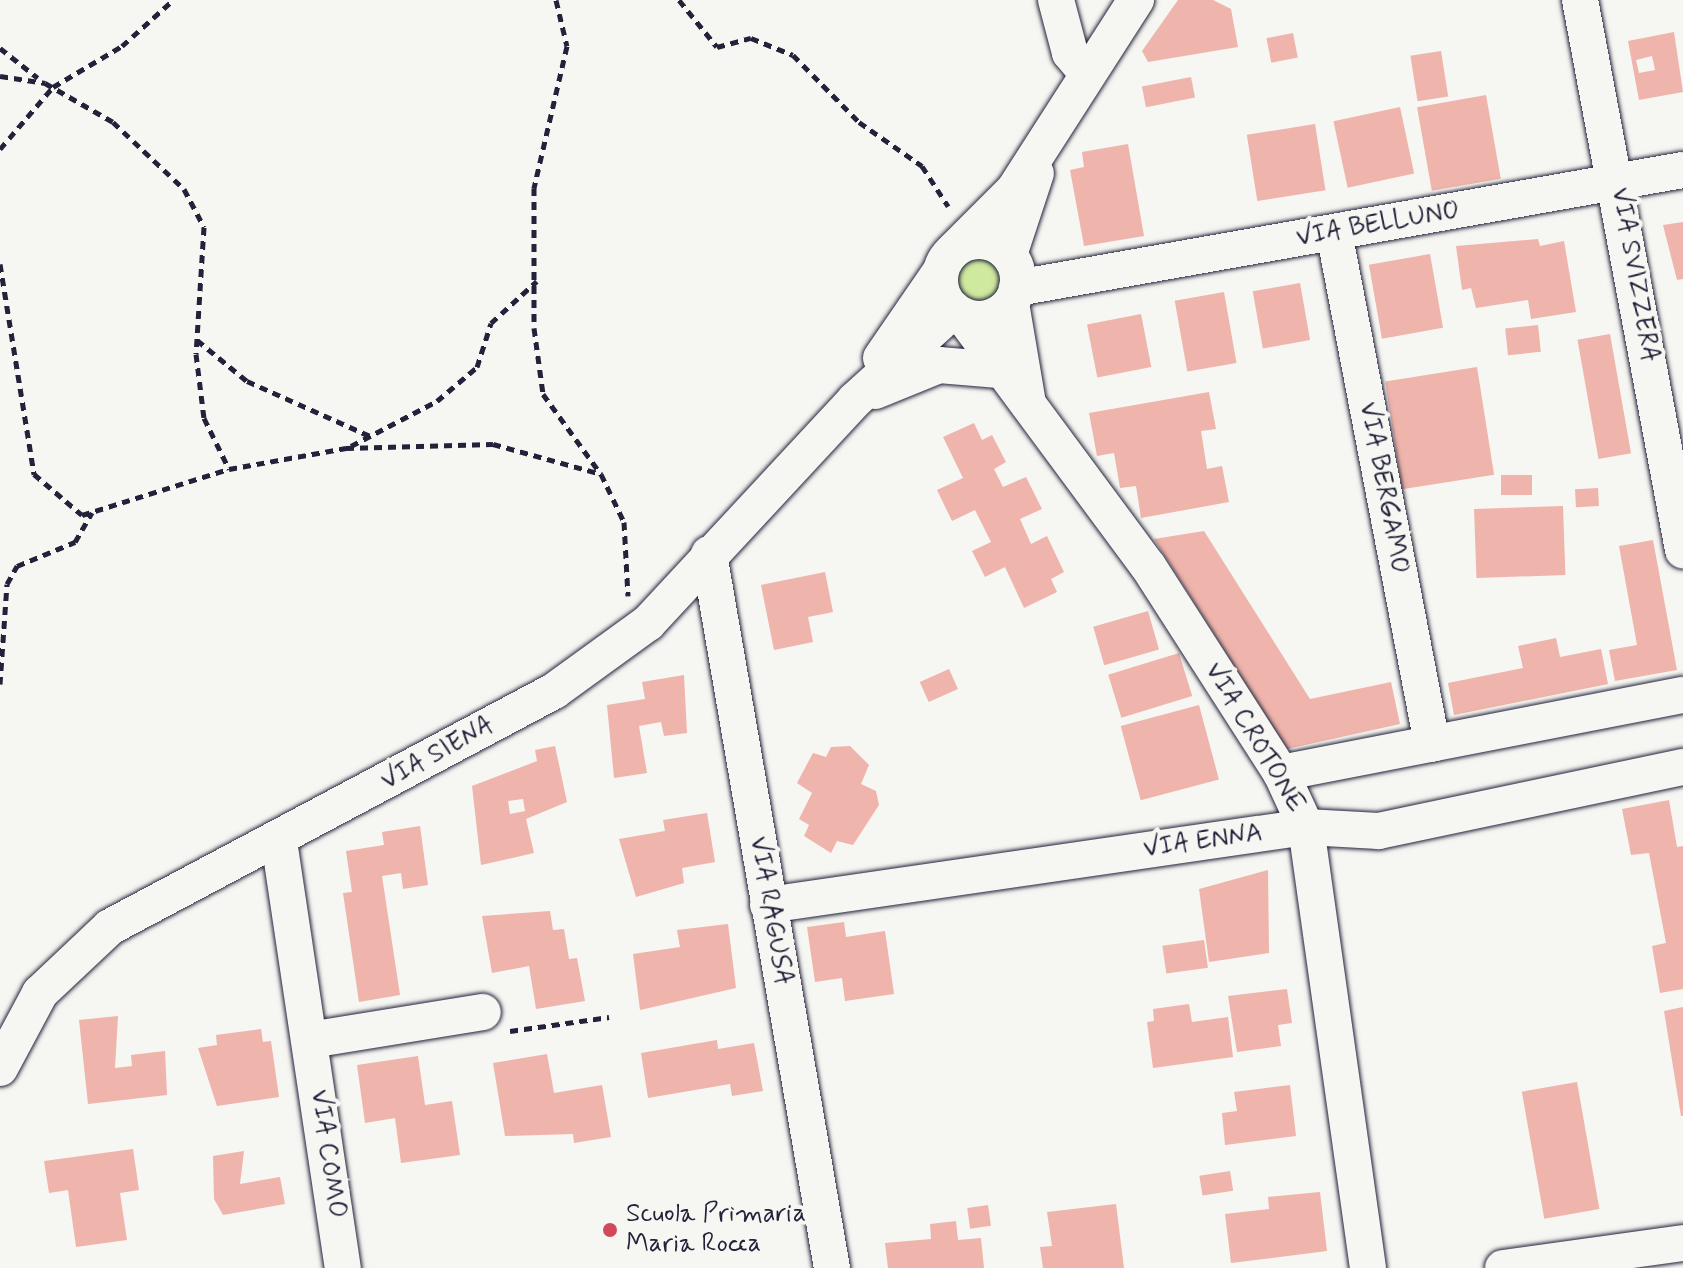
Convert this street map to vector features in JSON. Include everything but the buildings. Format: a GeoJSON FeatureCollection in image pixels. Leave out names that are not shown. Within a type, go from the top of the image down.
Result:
{"type":"FeatureCollection","features":[{"type":"Feature","properties":{"kind":"street"},"geometry":{"type":"LineString","coordinates":[[1056,0],[1070,53],[1086,72]]}},
{"type":"Feature","properties":{"kind":"street","name":"VIA SIENA"},"geometry":{"type":"LineString","coordinates":[[855,400],[948,260],[1014,190],[1086,72],[1136,0]]}},
{"type":"Feature","properties":{"kind":"street","name":"VIA SVIZZERA"},"geometry":{"type":"LineString","coordinates":[[1580,0],[1618,182],[1683,550]]}},
{"type":"Feature","properties":{"kind":"street","name":"VIA SIENA"},"geometry":{"type":"LineString","coordinates":[[1013,277],[1047,137]]}},
{"type":"Feature","properties":{"kind":"street","name":"VIA BELLUNO"},"geometry":{"type":"LineString","coordinates":[[948,260],[984,241],[1013,277],[1072,280],[1683,170]]}},
{"type":"Feature","properties":{"kind":"street","name":"VIA BERGAMO"},"geometry":{"type":"LineString","coordinates":[[1334,232],[1432,744]]}},
{"type":"Feature","properties":{"kind":"street","name":"VIA CROTONE"},"geometry":{"type":"LineString","coordinates":[[948,260],[958,312],[1148,566],[1281,773],[1306,827],[1368,1268]]}},
{"type":"Feature","properties":{"kind":"street","name":"VIA CROTONE"},"geometry":{"type":"LineString","coordinates":[[1013,277],[1028,404]]}},
{"type":"Feature","properties":{"kind":"street"},"geometry":{"type":"LineString","coordinates":[[958,312],[991,317],[1013,277]]}},
{"type":"Feature","properties":{"kind":"street","name":"VIA SIENA"},"geometry":{"type":"LineString","coordinates":[[0,1068],[7,1043],[68,959],[110,927],[279,841],[554,691],[648,623],[855,400],[958,312]]}},
{"type":"Feature","properties":{"kind":"street"},"geometry":{"type":"LineString","coordinates":[[855,400],[939,365],[999,370]]}},
{"type":"Feature","properties":{"kind":"street","name":"VIA RAGUSA"},"geometry":{"type":"LineString","coordinates":[[709,554],[832,1268]]}},
{"type":"Feature","properties":{"kind":"street"},"geometry":{"type":"LineString","coordinates":[[1281,773],[1683,695]]}},
{"type":"Feature","properties":{"kind":"street","name":"VIA ENNA"},"geometry":{"type":"LineString","coordinates":[[768,905],[1306,827],[1379,831],[1683,767]]}},
{"type":"Feature","properties":{"kind":"street","name":"VIA COMO"},"geometry":{"type":"LineString","coordinates":[[279,841],[343,1268]]}},
{"type":"Feature","properties":{"kind":"street"},"geometry":{"type":"LineString","coordinates":[[310,1040],[483,1012]]}},
{"type":"Feature","properties":{"kind":"street"},"geometry":{"type":"LineString","coordinates":[[1503,1268],[1683,1243]]}},
{"type":"Feature","properties":{"kind":"path"},"geometry":{"type":"LineString","coordinates":[[0,149],[53,87],[122,46],[173,0]]}},
{"type":"Feature","properties":{"kind":"path"},"geometry":{"type":"LineString","coordinates":[[556,0],[567,46],[534,188],[543,394],[601,474],[624,522],[624,590],[648,623]]}},
{"type":"Feature","properties":{"kind":"path"},"geometry":{"type":"LineString","coordinates":[[679,0],[717,47],[751,38],[793,55],[859,122],[922,166],[946,197],[948,260]]}},
{"type":"Feature","properties":{"kind":"path"},"geometry":{"type":"LineString","coordinates":[[0,48],[45,83],[113,122],[184,189],[204,227],[196,339],[204,418],[229,469]]}},
{"type":"Feature","properties":{"kind":"path"},"geometry":{"type":"LineString","coordinates":[[0,76],[45,83]]}},
{"type":"Feature","properties":{"kind":"path"},"geometry":{"type":"LineString","coordinates":[[0,264],[34,474],[82,515],[229,469],[346,448],[493,444],[601,474]]}},
{"type":"Feature","properties":{"kind":"path"},"geometry":{"type":"LineString","coordinates":[[346,448],[437,401],[477,367],[491,323],[537,281]]}},
{"type":"Feature","properties":{"kind":"path"},"geometry":{"type":"LineString","coordinates":[[196,339],[247,381],[370,436]]}},
{"type":"Feature","properties":{"kind":"path"},"geometry":{"type":"LineString","coordinates":[[0,684],[7,584],[17,566],[75,542],[93,511]]}},
{"type":"Feature","properties":{"kind":"path"},"geometry":{"type":"LineString","coordinates":[[534,1028],[609,1017]]}},
{"type":"Feature","properties":{"kind":"green space"},"geometry":{"type":"Polygon","coordinates":[[[979,253],[998,261],[1006,280],[998,299],[979,307],[960,299],[952,280],[960,261],[979,253]]]}},
{"type":"Feature","properties":{"kind":"place","name":"Scuola Primaria Maria Rocca"},"geometry":{"type":"Point","coordinates":[610,1230]}}]}
